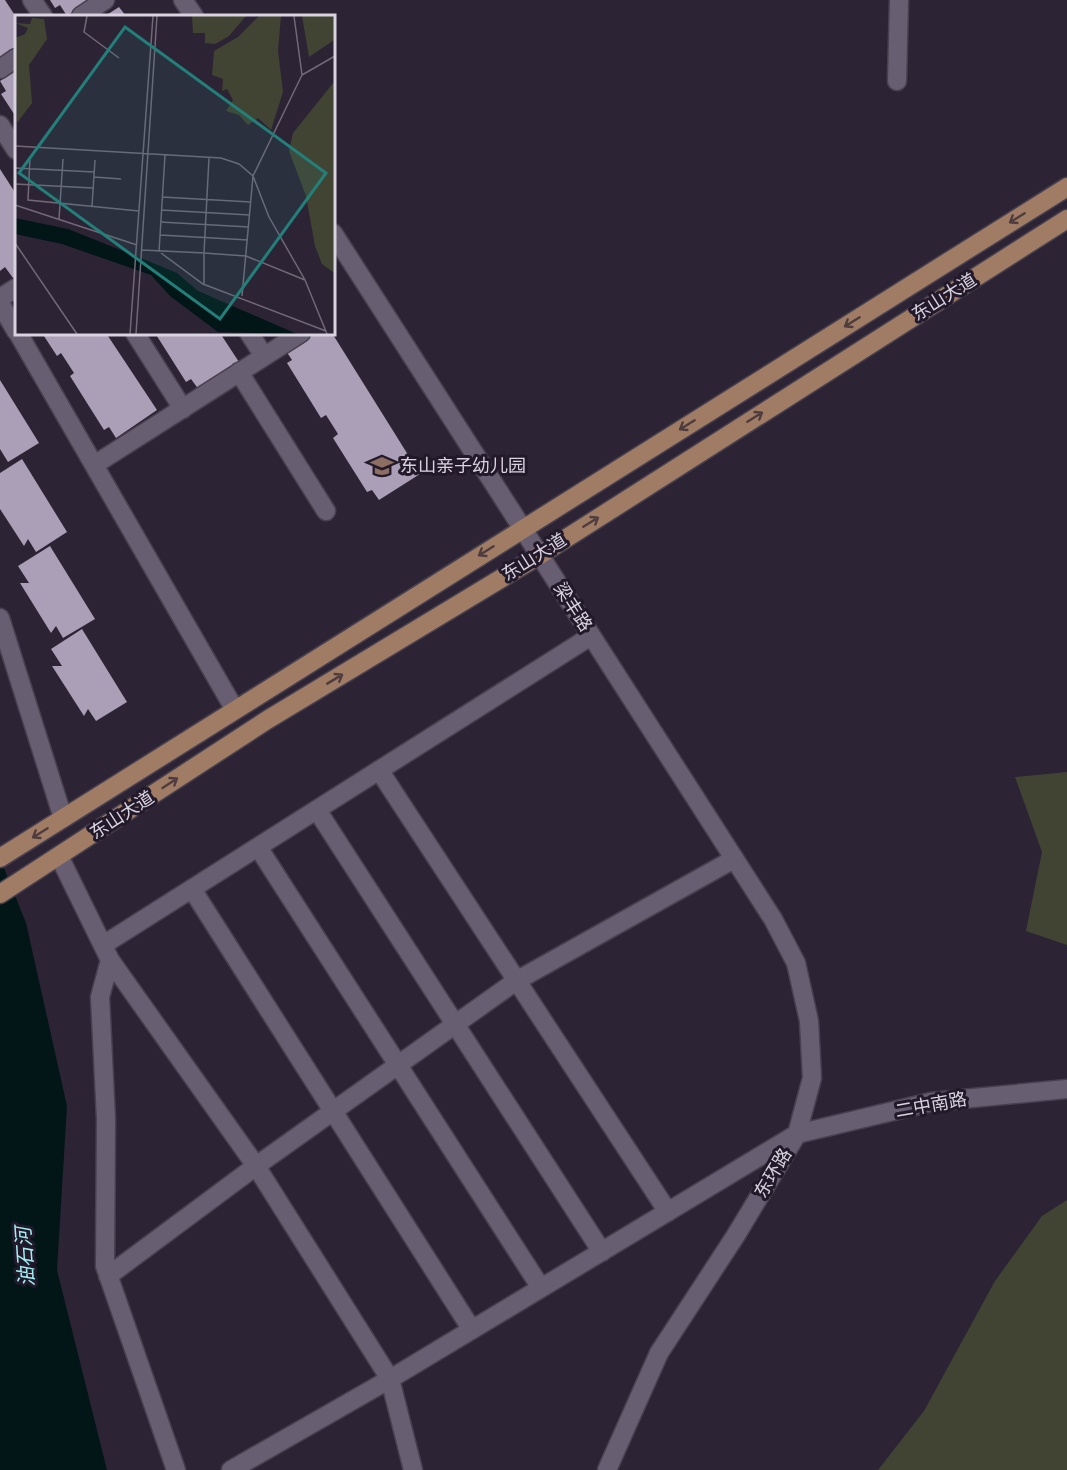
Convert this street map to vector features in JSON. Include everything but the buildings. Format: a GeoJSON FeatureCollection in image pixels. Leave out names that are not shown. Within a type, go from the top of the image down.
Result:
{"type":"FeatureCollection","features":[{"type":"Feature","properties":{"kind":"main road","name":"东山大道"},"geometry":{"type":"LineString","coordinates":[[0,858],[1067,187]]}},
{"type":"Feature","properties":{"kind":"main road","name":"东山大道"},"geometry":{"type":"LineString","coordinates":[[0,894],[267,720],[540,555],[1067,219]]}},
{"type":"Feature","properties":{"kind":"street"},"geometry":{"type":"LineString","coordinates":[[32,0],[42,15]]}},
{"type":"Feature","properties":{"kind":"street"},"geometry":{"type":"LineString","coordinates":[[82,15],[105,0]]}},
{"type":"Feature","properties":{"kind":"street"},"geometry":{"type":"LineString","coordinates":[[183,0],[193,15]]}},
{"type":"Feature","properties":{"kind":"street"},"geometry":{"type":"LineString","coordinates":[[897,81],[899,0]]}},
{"type":"Feature","properties":{"kind":"street"},"geometry":{"type":"LineString","coordinates":[[0,69],[15,59]]}},
{"type":"Feature","properties":{"kind":"street"},"geometry":{"type":"LineString","coordinates":[[0,124],[15,148]]}},
{"type":"Feature","properties":{"kind":"street","name":"梁丰路"},"geometry":{"type":"LineString","coordinates":[[334,235],[734,859]]}},
{"type":"Feature","properties":{"kind":"street"},"geometry":{"type":"LineString","coordinates":[[15,289],[0,301],[15,328]]}},
{"type":"Feature","properties":{"kind":"street"},"geometry":{"type":"LineString","coordinates":[[18,334],[235,710]]}},
{"type":"Feature","properties":{"kind":"street"},"geometry":{"type":"LineString","coordinates":[[136,334],[183,409]]}},
{"type":"Feature","properties":{"kind":"street"},"geometry":{"type":"LineString","coordinates":[[250,334],[264,356]]}},
{"type":"Feature","properties":{"kind":"street"},"geometry":{"type":"LineString","coordinates":[[94,465],[299,334]]}},
{"type":"Feature","properties":{"kind":"street"},"geometry":{"type":"LineString","coordinates":[[239,372],[326,511]]}},
{"type":"Feature","properties":{"kind":"street"},"geometry":{"type":"LineString","coordinates":[[0,618],[63,818]]}},
{"type":"Feature","properties":{"kind":"street"},"geometry":{"type":"LineString","coordinates":[[176,1470],[105,1266],[106,1119],[100,997],[106,952],[192,889],[591,636]]}},
{"type":"Feature","properties":{"kind":"street"},"geometry":{"type":"LineString","coordinates":[[379,770],[668,1212]]}},
{"type":"Feature","properties":{"kind":"street"},"geometry":{"type":"LineString","coordinates":[[317,810],[602,1252]]}},
{"type":"Feature","properties":{"kind":"street"},"geometry":{"type":"LineString","coordinates":[[258,847],[541,1288]]}},
{"type":"Feature","properties":{"kind":"street"},"geometry":{"type":"LineString","coordinates":[[59,856],[106,952],[256,1166],[390,1379],[413,1470]]}},
{"type":"Feature","properties":{"kind":"street"},"geometry":{"type":"LineString","coordinates":[[108,1276],[256,1166],[516,981],[734,859]]}},
{"type":"Feature","properties":{"kind":"street","name":"东环路"},"geometry":{"type":"LineString","coordinates":[[607,1470],[659,1353],[736,1236],[797,1134],[812,1078],[808,1021],[796,963],[773,919],[734,859]]}},
{"type":"Feature","properties":{"kind":"street"},"geometry":{"type":"LineString","coordinates":[[192,889],[472,1330]]}},
{"type":"Feature","properties":{"kind":"street","name":"二中南路"},"geometry":{"type":"LineString","coordinates":[[231,1470],[390,1379],[797,1134],[931,1102],[1067,1089]]}},
{"type":"Feature","properties":{"kind":"green space"},"geometry":{"type":"Polygon","coordinates":[[[1067,772],[1067,945],[1026,931],[1042,852],[1015,777],[1067,772]]]}},
{"type":"Feature","properties":{"kind":"green space"},"geometry":{"type":"Polygon","coordinates":[[[1067,1200],[1067,1470],[878,1470],[924,1411],[995,1281],[1042,1216],[1067,1200]]]}},
{"type":"Feature","properties":{"kind":"water","name":"油石河"},"geometry":{"type":"Polygon","coordinates":[[[0,858],[26,923],[67,1106],[57,1270],[107,1470],[0,1470],[0,858]]]}},
{"type":"Feature","properties":{"kind":"place","name":"东山亲子幼儿园"},"geometry":{"type":"Point","coordinates":[382,466]}}]}
